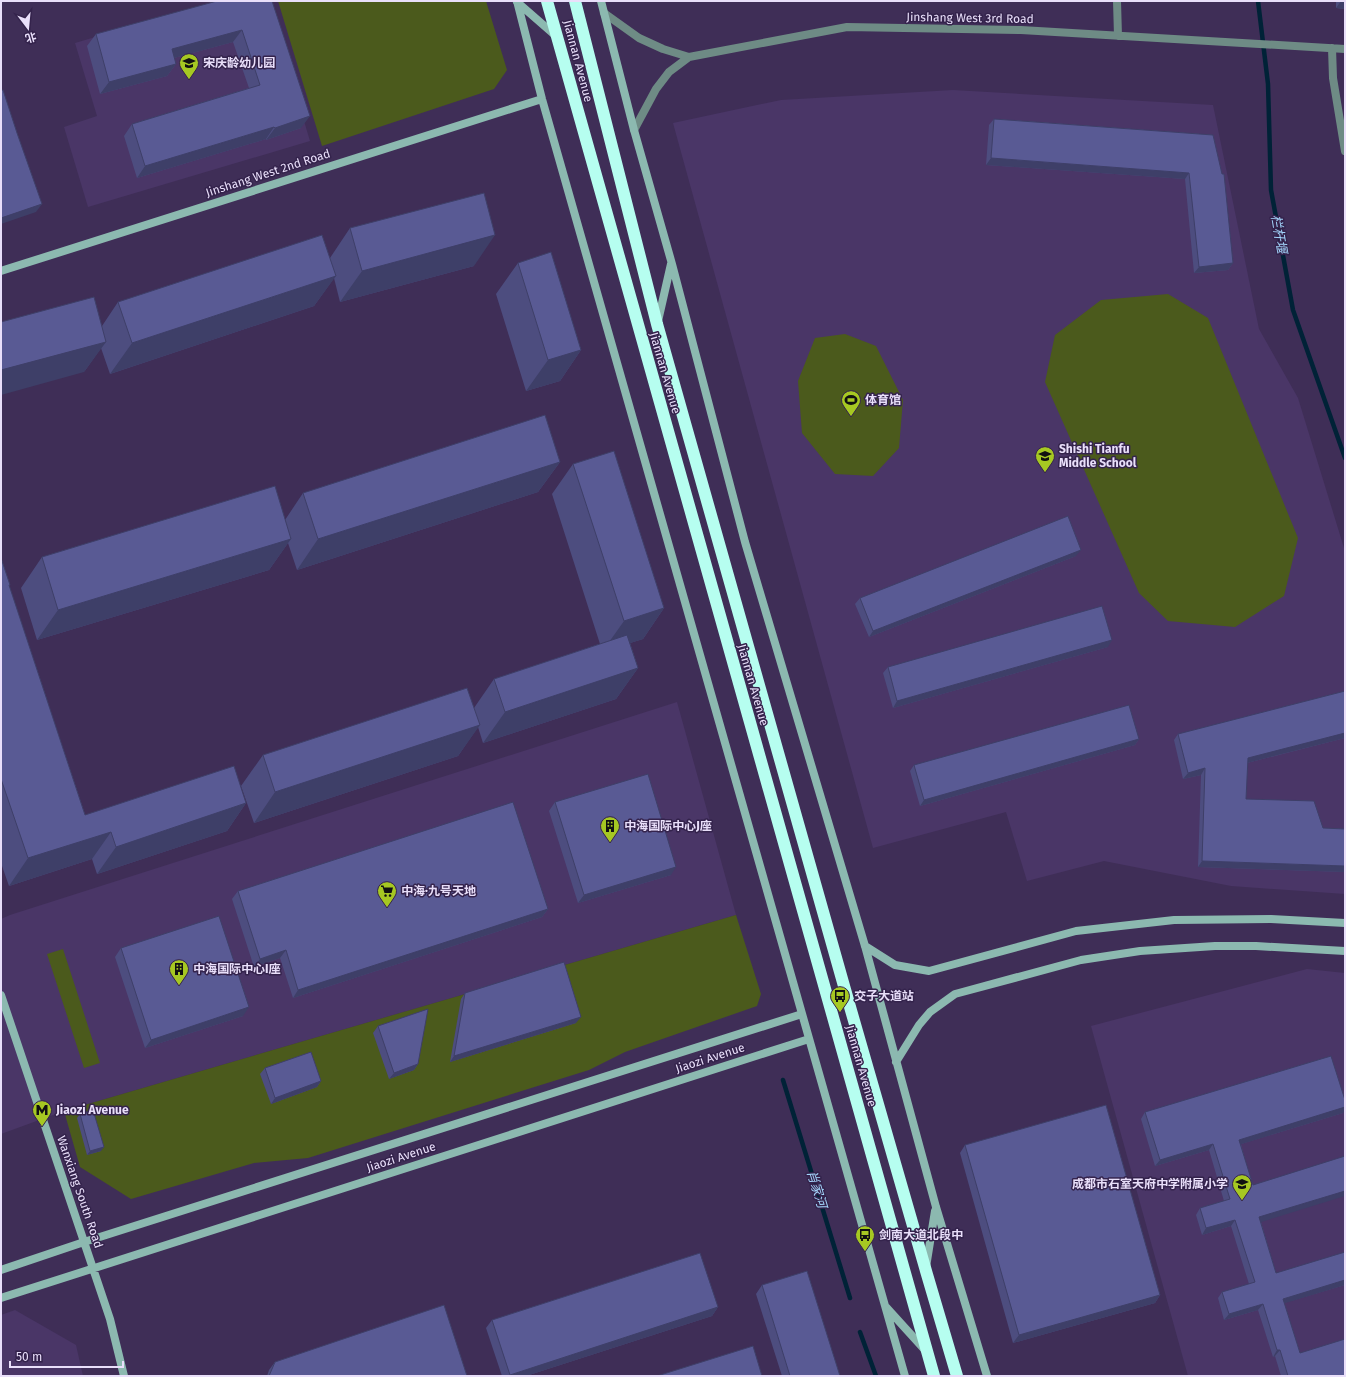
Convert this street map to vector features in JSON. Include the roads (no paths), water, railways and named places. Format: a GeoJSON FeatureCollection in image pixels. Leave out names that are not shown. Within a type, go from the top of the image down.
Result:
{"type":"FeatureCollection","features":[{"type":"Feature","properties":{"kind":"highway","name":"Jiannan Avenue"},"geometry":{"type":"LineString","coordinates":[[547,1],[934,1376]]}},
{"type":"Feature","properties":{"kind":"highway","name":"Jiannan Avenue"},"geometry":{"type":"LineString","coordinates":[[575,1],[657,324],[842,979],[957,1376]]}},
{"type":"Feature","properties":{"kind":"main road"},"geometry":{"type":"LineString","coordinates":[[517,1],[556,36]]}},
{"type":"Feature","properties":{"kind":"main road"},"geometry":{"type":"LineString","coordinates":[[517,1],[542,99],[905,1376]]}},
{"type":"Feature","properties":{"kind":"main road"},"geometry":{"type":"LineString","coordinates":[[601,1],[634,130],[672,264],[746,542],[866,946],[936,1207],[987,1376]]}},
{"type":"Feature","properties":{"kind":"main road","name":"Jinshang West 2nd Road"},"geometry":{"type":"LineString","coordinates":[[1,271],[542,99]]}},
{"type":"Feature","properties":{"kind":"main road"},"geometry":{"type":"LineString","coordinates":[[657,324],[672,264]]}},
{"type":"Feature","properties":{"kind":"main road"},"geometry":{"type":"LineString","coordinates":[[866,946],[895,965],[929,971],[1076,931],[1174,920],[1271,919],[1345,923]]}},
{"type":"Feature","properties":{"kind":"main road"},"geometry":{"type":"LineString","coordinates":[[896,1062],[919,1025],[930,1012],[955,994],[1081,960],[1140,951],[1215,946],[1256,946],[1345,951]]}},
{"type":"Feature","properties":{"kind":"main road","name":"Wanxiang South Road"},"geometry":{"type":"LineString","coordinates":[[1,995],[110,1319],[124,1376]]}},
{"type":"Feature","properties":{"kind":"main road","name":"Jiaozi Avenue"},"geometry":{"type":"LineString","coordinates":[[1,1270],[84,1242],[802,1014]]}},
{"type":"Feature","properties":{"kind":"main road","name":"Jiaozi Avenue"},"geometry":{"type":"LineString","coordinates":[[1,1298],[809,1039]]}},
{"type":"Feature","properties":{"kind":"main road"},"geometry":{"type":"LineString","coordinates":[[926,1271],[936,1207]]}},
{"type":"Feature","properties":{"kind":"main road"},"geometry":{"type":"LineString","coordinates":[[884,1305],[926,1351]]}},
{"type":"Feature","properties":{"kind":"street"},"geometry":{"type":"LineString","coordinates":[[1117,1],[1118,36]]}},
{"type":"Feature","properties":{"kind":"street"},"geometry":{"type":"LineString","coordinates":[[604,13],[639,38],[663,49],[689,56]]}},
{"type":"Feature","properties":{"kind":"street","name":"Jinshang West 3rd Road"},"geometry":{"type":"LineString","coordinates":[[634,130],[656,89],[669,72],[689,56],[847,27],[1021,30],[1345,49]]}},
{"type":"Feature","properties":{"kind":"street"},"geometry":{"type":"LineString","coordinates":[[1332,48],[1333,78],[1345,151]]}},
{"type":"Feature","properties":{"kind":"waterway","name":"栏杆堰"},"geometry":{"type":"LineString","coordinates":[[1258,1],[1268,84],[1271,190],[1293,310],[1345,458]]}},
{"type":"Feature","properties":{"kind":"waterway","name":"肖家河"},"geometry":{"type":"LineString","coordinates":[[783,1080],[850,1298]]}},
{"type":"Feature","properties":{"kind":"waterway","name":"肖家河"},"geometry":{"type":"LineString","coordinates":[[860,1332],[876,1376]]}},
{"type":"Feature","properties":{"kind":"place","name":"宋庆龄幼儿园"},"geometry":{"type":"Point","coordinates":[189,80]}},
{"type":"Feature","properties":{"kind":"place","name":"体育馆"},"geometry":{"type":"Point","coordinates":[851,417]}},
{"type":"Feature","properties":{"kind":"place","name":"Shishi Tianfu Middle School"},"geometry":{"type":"Point","coordinates":[1045,473]}},
{"type":"Feature","properties":{"kind":"place","name":"中海国际中心J座"},"geometry":{"type":"Point","coordinates":[610,843]}},
{"type":"Feature","properties":{"kind":"place","name":"中海·九号天地"},"geometry":{"type":"Point","coordinates":[387,908]}},
{"type":"Feature","properties":{"kind":"place","name":"中海国际中心I座"},"geometry":{"type":"Point","coordinates":[179,986]}},
{"type":"Feature","properties":{"kind":"place","name":"交子大道站"},"geometry":{"type":"Point","coordinates":[840,1013]}},
{"type":"Feature","properties":{"kind":"place","name":"Jiaozi Avenue"},"geometry":{"type":"Point","coordinates":[42,1127]}},
{"type":"Feature","properties":{"kind":"place","name":"成都市石室天府中学附属小学"},"geometry":{"type":"Point","coordinates":[1242,1201]}},
{"type":"Feature","properties":{"kind":"place","name":"剑南大道北段中"},"geometry":{"type":"Point","coordinates":[865,1252]}}]}
